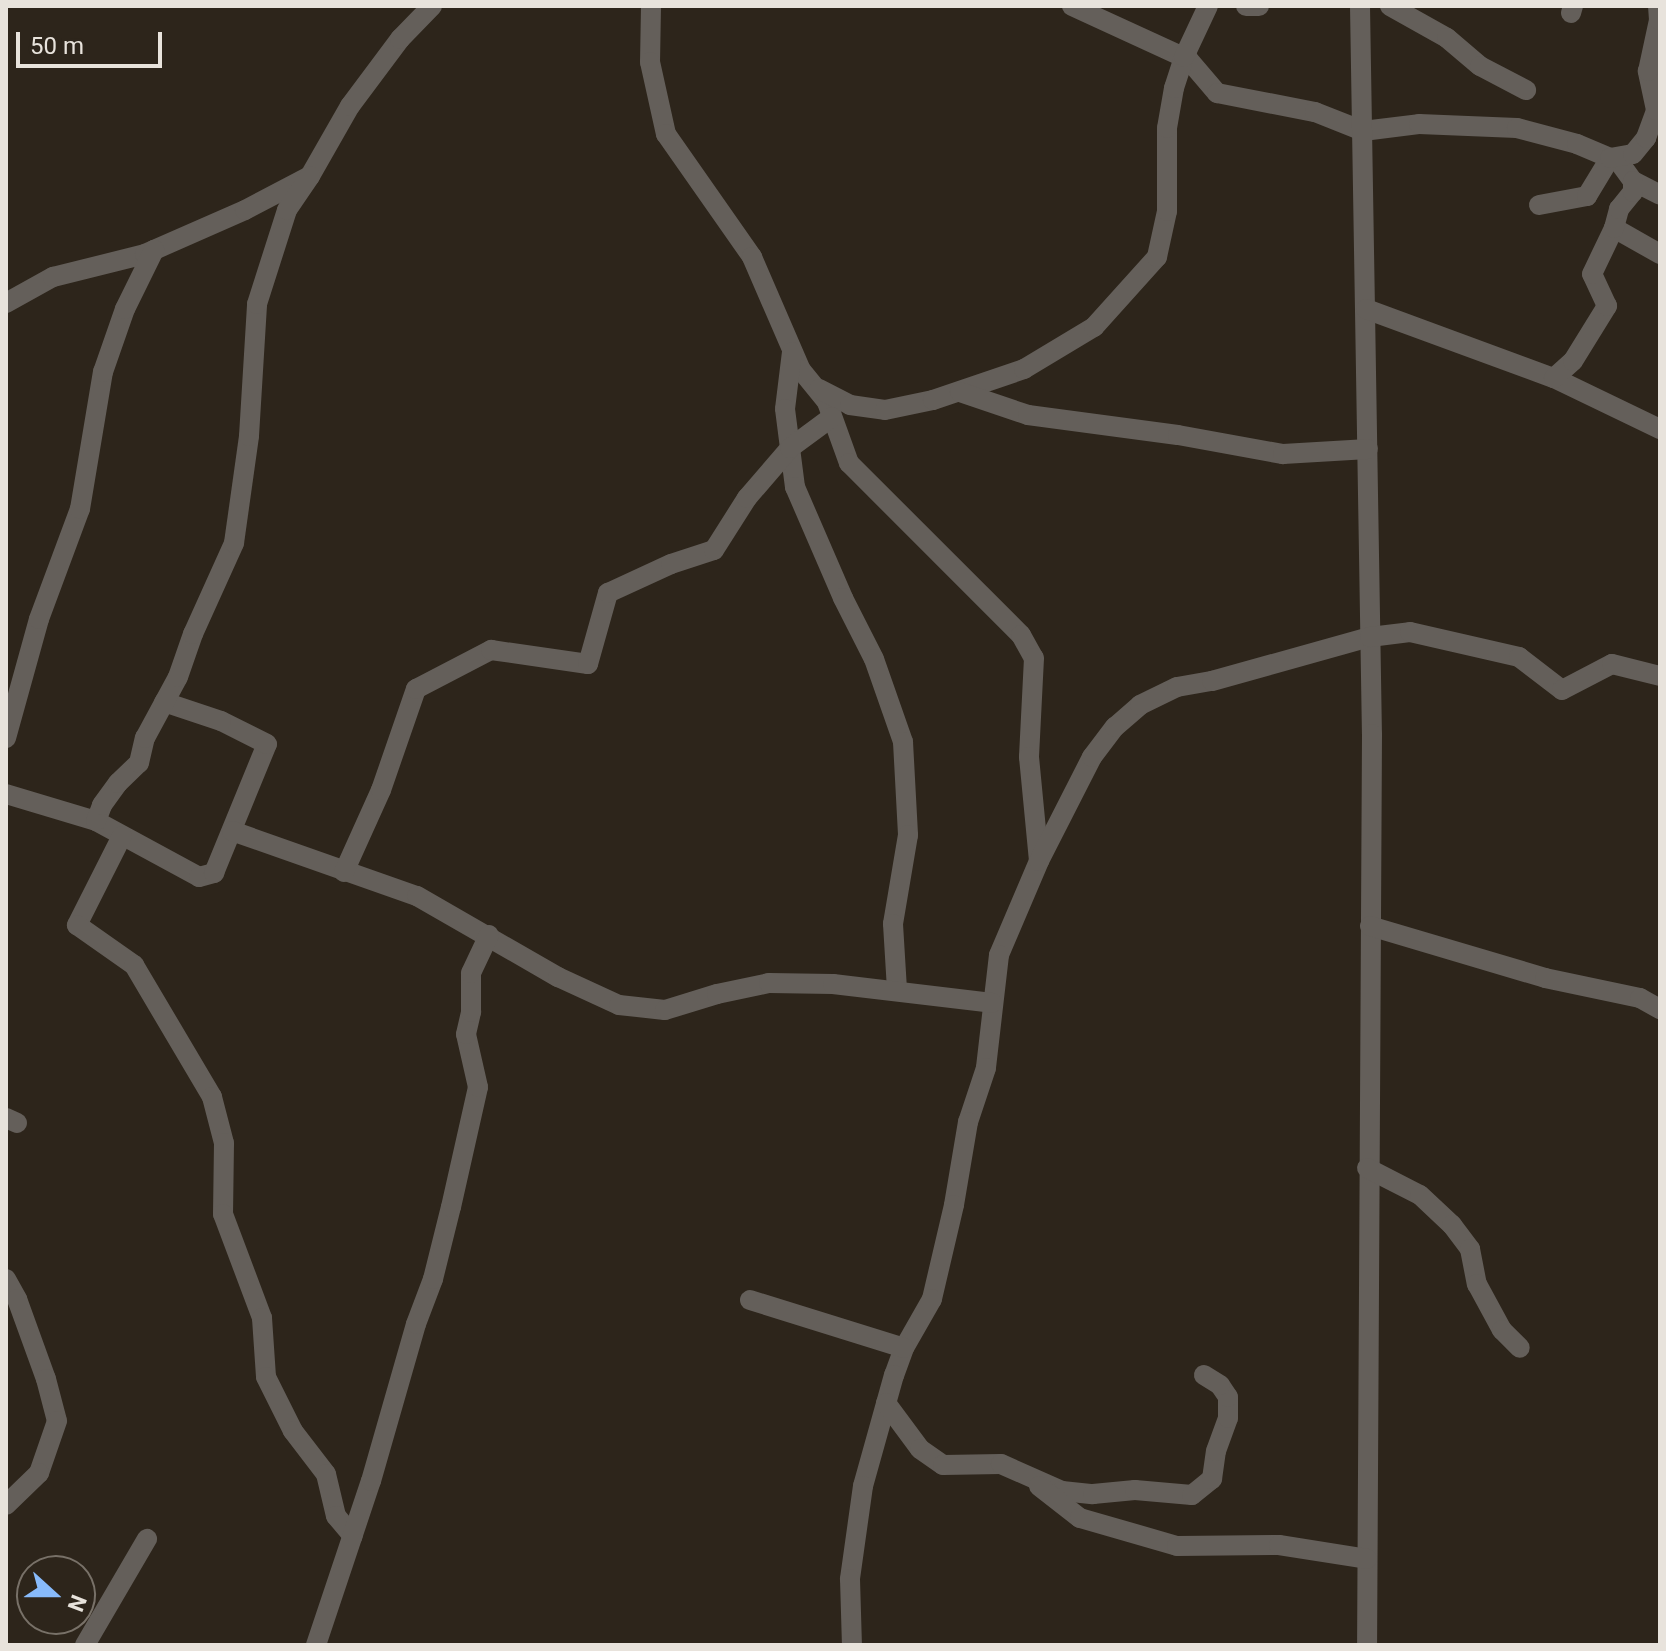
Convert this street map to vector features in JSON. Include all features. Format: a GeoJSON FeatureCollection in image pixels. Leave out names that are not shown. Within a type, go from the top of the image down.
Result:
{"type":"FeatureCollection","features":[{"type":"Feature","properties":{"kind":"street"},"geometry":{"type":"LineString","coordinates":[[96,821],[102,805],[118,783],[139,763],[145,738],[234,543],[249,436],[257,304],[287,210],[350,106],[400,39],[432,6]]}},
{"type":"Feature","properties":{"kind":"street"},"geometry":{"type":"LineString","coordinates":[[651,6],[650,62],[666,134],[752,257],[792,352],[827,402],[849,463],[1021,635],[1034,658],[1029,757],[1039,861]]}},
{"type":"Feature","properties":{"kind":"street"},"geometry":{"type":"LineString","coordinates":[[1072,6],[1184,57],[1217,93],[1315,112],[1363,131],[1419,124],[1517,128],[1577,144],[1619,162],[1633,181],[1660,195]]}},
{"type":"Feature","properties":{"kind":"street"},"geometry":{"type":"LineString","coordinates":[[814,386],[850,405],[885,410],[960,392],[1024,369],[1094,327],[1157,257],[1167,211],[1167,128],[1184,57],[1208,6]]}},
{"type":"Feature","properties":{"kind":"street"},"geometry":{"type":"LineString","coordinates":[[1246,6],[1259,6]]}},
{"type":"Feature","properties":{"kind":"street"},"geometry":{"type":"LineString","coordinates":[[1360,6],[1370,637],[1367,1645]]}},
{"type":"Feature","properties":{"kind":"street"},"geometry":{"type":"LineString","coordinates":[[1390,6],[1447,38],[1480,66],[1526,90]]}},
{"type":"Feature","properties":{"kind":"street"},"geometry":{"type":"LineString","coordinates":[[1539,205],[1587,196],[1610,158],[1633,154],[1646,138],[1656,110],[1648,71],[1659,20],[1658,6]]}},
{"type":"Feature","properties":{"kind":"street"},"geometry":{"type":"LineString","coordinates":[[6,303],[53,277],[117,263],[154,250],[245,210],[310,176]]}},
{"type":"Feature","properties":{"kind":"street"},"geometry":{"type":"LineString","coordinates":[[1554,378],[1573,361],[1607,306],[1592,274],[1614,228],[1619,209],[1633,192],[1633,181]]}},
{"type":"Feature","properties":{"kind":"street"},"geometry":{"type":"LineString","coordinates":[[1614,228],[1660,254]]}},
{"type":"Feature","properties":{"kind":"street"},"geometry":{"type":"LineString","coordinates":[[6,738],[39,619],[80,509],[103,372],[125,309],[154,250]]}},
{"type":"Feature","properties":{"kind":"street"},"geometry":{"type":"LineString","coordinates":[[1366,309],[1554,378],[1660,429]]}},
{"type":"Feature","properties":{"kind":"street"},"geometry":{"type":"LineString","coordinates":[[792,352],[785,409],[795,487],[843,598],[874,659],[903,742],[908,835],[893,924],[897,990]]}},
{"type":"Feature","properties":{"kind":"street"},"geometry":{"type":"LineString","coordinates":[[960,392],[1028,415],[1192,437],[1283,454],[1368,449]]}},
{"type":"Feature","properties":{"kind":"street"},"geometry":{"type":"LineString","coordinates":[[344,872],[381,790],[416,689],[491,650],[588,664],[608,593],[671,564],[714,550],[747,498],[790,448],[832,417]]}},
{"type":"Feature","properties":{"kind":"street"},"geometry":{"type":"LineString","coordinates":[[852,1645],[850,1579],[855,1531],[886,1403],[904,1348],[932,1299],[943,1259],[968,1122],[986,1068],[999,955],[1039,861],[1092,757],[1115,727],[1140,705],[1177,687],[1212,681],[1370,637],[1410,632],[1519,657],[1562,690],[1612,664],[1660,676]]}},
{"type":"Feature","properties":{"kind":"street"},"geometry":{"type":"LineString","coordinates":[[6,794],[96,821],[199,877],[214,873],[267,744],[221,721],[164,702]]}},
{"type":"Feature","properties":{"kind":"street"},"geometry":{"type":"LineString","coordinates":[[232,831],[417,896],[558,977],[619,1005],[665,1010],[717,994],[769,983],[897,990],[992,1003]]}},
{"type":"Feature","properties":{"kind":"street"},"geometry":{"type":"LineString","coordinates":[[122,836],[77,925],[134,965],[212,1097],[224,1143],[223,1214],[262,1318],[266,1377],[293,1431],[326,1474],[336,1516],[353,1536]]}},
{"type":"Feature","properties":{"kind":"street"},"geometry":{"type":"LineString","coordinates":[[1370,926],[1545,978],[1640,998],[1660,1009]]}},
{"type":"Feature","properties":{"kind":"street"},"geometry":{"type":"LineString","coordinates":[[316,1645],[353,1536],[411,1338],[433,1279],[478,1087],[466,1034],[471,1012],[471,973],[489,935]]}},
{"type":"Feature","properties":{"kind":"street"},"geometry":{"type":"LineString","coordinates":[[1367,1168],[1420,1195],[1452,1225],[1470,1249],[1477,1284],[1502,1330],[1520,1348]]}},
{"type":"Feature","properties":{"kind":"street"},"geometry":{"type":"LineString","coordinates":[[6,1279],[17,1299],[46,1379],[57,1421],[39,1473],[6,1505]]}},
{"type":"Feature","properties":{"kind":"street"},"geometry":{"type":"LineString","coordinates":[[750,1300],[904,1348]]}},
{"type":"Feature","properties":{"kind":"street"},"geometry":{"type":"LineString","coordinates":[[886,1403],[920,1449],[943,1465],[1001,1464],[1062,1491],[1093,1494],[1135,1490],[1192,1495],[1204,1489],[1212,1479],[1216,1451],[1228,1418],[1228,1397],[1220,1385],[1204,1375]]}},
{"type":"Feature","properties":{"kind":"street"},"geometry":{"type":"LineString","coordinates":[[1034,1481],[1080,1518],[1177,1546],[1279,1545],[1367,1559]]}},
{"type":"Feature","properties":{"kind":"street"},"geometry":{"type":"LineString","coordinates":[[85,1645],[147,1539]]}}]}
